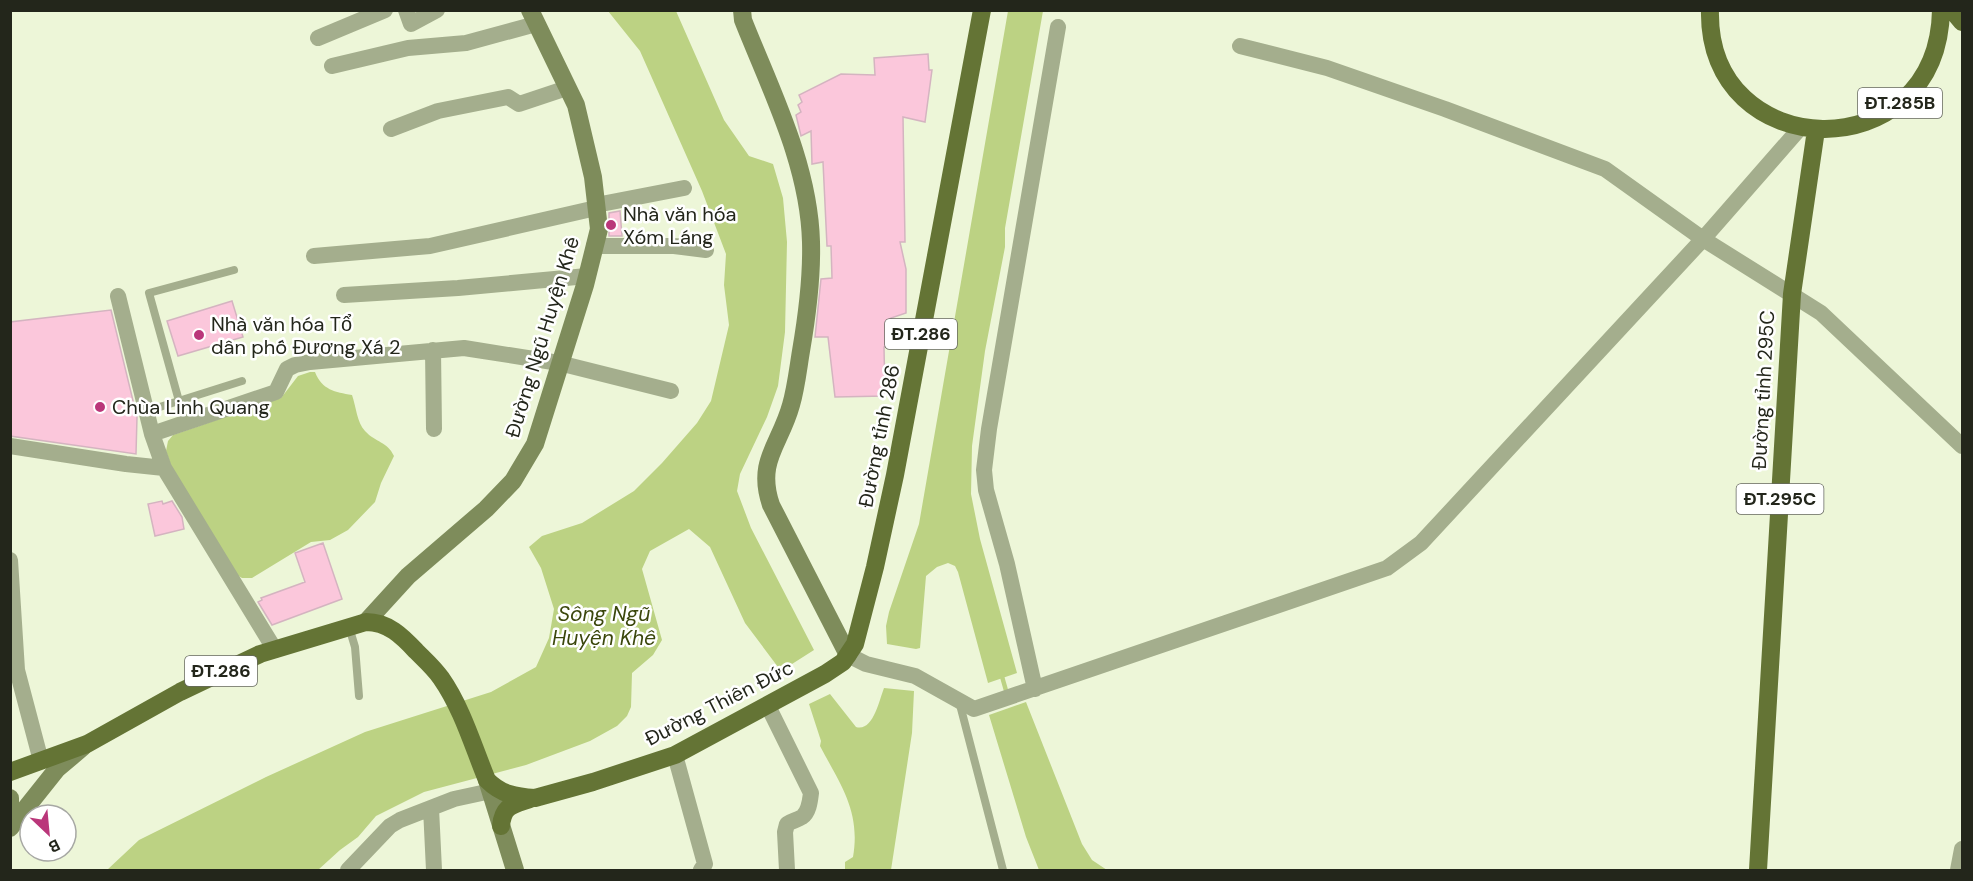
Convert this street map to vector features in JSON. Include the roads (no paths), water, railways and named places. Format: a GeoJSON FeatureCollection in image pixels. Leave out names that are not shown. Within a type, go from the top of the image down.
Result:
{"type":"FeatureCollection","features":[{"type":"Feature","properties":{"kind":"main road","name":"Đường tỉnh 286"},"geometry":{"type":"LineString","coordinates":[[848,655],[855,644],[895,475],[982,10]]}},
{"type":"Feature","properties":{"kind":"main road","name":"ĐT.285B"},"geometry":{"type":"LineString","coordinates":[[1710,10],[1714,45],[1718,58],[1731,81],[1749,101],[1773,118],[1809,129],[1847,128],[1861,124],[1889,111],[1906,97],[1921,80],[1935,53],[1939,38],[1941,10]]}},
{"type":"Feature","properties":{"kind":"main road"},"geometry":{"type":"LineString","coordinates":[[1952,10],[1962,22]]}},
{"type":"Feature","properties":{"kind":"main road","name":"Đường tỉnh 295C"},"geometry":{"type":"LineString","coordinates":[[1758,870],[1792,294],[1809,129]]}},
{"type":"Feature","properties":{"kind":"main road"},"geometry":{"type":"LineString","coordinates":[[358,624],[382,623],[400,635],[440,677],[452,696],[489,785]]}},
{"type":"Feature","properties":{"kind":"main road","name":"ĐT.286"},"geometry":{"type":"LineString","coordinates":[[10,772],[87,744],[225,669],[275,650],[358,624]]}},
{"type":"Feature","properties":{"kind":"main road","name":"Đường Thiên Đức"},"geometry":{"type":"LineString","coordinates":[[489,785],[507,794],[535,798],[593,782],[675,754],[831,671],[848,655]]}},
{"type":"Feature","properties":{"kind":"main road","name":"ĐT.286"},"geometry":{"type":"LineString","coordinates":[[501,826],[502,816],[507,809],[514,804],[535,798]]}},
{"type":"Feature","properties":{"kind":"street"},"geometry":{"type":"LineString","coordinates":[[318,38],[385,10]]}},
{"type":"Feature","properties":{"kind":"street"},"geometry":{"type":"LineString","coordinates":[[406,10],[411,24],[437,10]]}},
{"type":"Feature","properties":{"kind":"street"},"geometry":{"type":"LineString","coordinates":[[742,10],[743,20],[790,139],[804,183],[812,243],[807,312],[797,374],[789,411],[767,465],[766,489],[771,505],[848,655],[866,664],[915,676],[974,709],[1387,568],[1421,543],[1703,239],[1809,129]]}},
{"type":"Feature","properties":{"kind":"street"},"geometry":{"type":"LineString","coordinates":[[332,66],[408,48],[466,43],[533,17]]}},
{"type":"Feature","properties":{"kind":"street","name":"Đường Ngũ Huyện Khê"},"geometry":{"type":"LineString","coordinates":[[358,624],[408,576],[486,509],[513,481],[535,444],[587,276],[599,229],[593,177],[576,105],[533,17]]}},
{"type":"Feature","properties":{"kind":"street"},"geometry":{"type":"LineString","coordinates":[[1030,691],[1007,564],[986,490],[984,470],[989,429],[1058,27]]}},
{"type":"Feature","properties":{"kind":"street"},"geometry":{"type":"LineString","coordinates":[[1240,46],[1327,68],[1605,169],[1703,239],[1821,313],[1962,446]]}},
{"type":"Feature","properties":{"kind":"street"},"geometry":{"type":"LineString","coordinates":[[391,129],[438,111],[508,97],[519,104],[567,88]]}},
{"type":"Feature","properties":{"kind":"street"},"geometry":{"type":"LineString","coordinates":[[314,256],[430,246],[596,206],[684,188]]}},
{"type":"Feature","properties":{"kind":"street"},"geometry":{"type":"LineString","coordinates":[[594,246],[674,246],[706,250]]}},
{"type":"Feature","properties":{"kind":"street"},"geometry":{"type":"LineString","coordinates":[[344,295],[458,288],[587,276]]}},
{"type":"Feature","properties":{"kind":"street"},"geometry":{"type":"LineString","coordinates":[[118,296],[152,434],[164,468],[275,650]]}},
{"type":"Feature","properties":{"kind":"street"},"geometry":{"type":"LineString","coordinates":[[152,434],[276,392],[287,369],[295,365],[433,350],[464,348],[559,363],[671,391]]}},
{"type":"Feature","properties":{"kind":"street"},"geometry":{"type":"LineString","coordinates":[[433,350],[434,429]]}},
{"type":"Feature","properties":{"kind":"street"},"geometry":{"type":"LineString","coordinates":[[10,446],[164,468]]}},
{"type":"Feature","properties":{"kind":"street"},"geometry":{"type":"LineString","coordinates":[[10,560],[12,620],[17,670],[41,761]]}},
{"type":"Feature","properties":{"kind":"street"},"geometry":{"type":"LineString","coordinates":[[768,706],[811,793],[810,803],[802,817],[787,824],[785,832],[787,870]]}},
{"type":"Feature","properties":{"kind":"street"},"geometry":{"type":"LineString","coordinates":[[10,828],[57,769],[87,744]]}},
{"type":"Feature","properties":{"kind":"street"},"geometry":{"type":"LineString","coordinates":[[675,754],[705,864],[701,870]]}},
{"type":"Feature","properties":{"kind":"street"},"geometry":{"type":"LineString","coordinates":[[348,870],[390,826],[489,785],[515,870]]}},
{"type":"Feature","properties":{"kind":"street"},"geometry":{"type":"LineString","coordinates":[[10,798],[10,809]]}},
{"type":"Feature","properties":{"kind":"street"},"geometry":{"type":"LineString","coordinates":[[431,808],[434,870]]}},
{"type":"Feature","properties":{"kind":"street"},"geometry":{"type":"LineString","coordinates":[[1958,870],[1962,849]]}},
{"type":"Feature","properties":{"kind":"lane"},"geometry":{"type":"LineString","coordinates":[[179,401],[149,293],[234,270]]}},
{"type":"Feature","properties":{"kind":"lane"},"geometry":{"type":"LineString","coordinates":[[147,411],[242,381]]}},
{"type":"Feature","properties":{"kind":"lane"},"geometry":{"type":"LineString","coordinates":[[358,624],[355,647],[359,696]]}},
{"type":"Feature","properties":{"kind":"lane"},"geometry":{"type":"LineString","coordinates":[[958,701],[1003,870]]}},
{"type":"Feature","properties":{"kind":"water","name":"Sông Ngũ Huyện Khê"},"geometry":{"type":"Polygon","coordinates":[[[608,11],[676,11],[724,120],[749,156],[773,164],[783,198],[787,242],[785,332],[778,386],[767,417],[740,474],[737,491],[751,528],[814,650],[781,671],[745,623],[710,547],[689,529],[650,551],[642,569],[662,640],[653,655],[632,673],[631,707],[627,716],[617,726],[590,741],[526,765],[424,792],[376,816],[358,837],[318,870],[107,870],[139,840],[266,777],[365,732],[491,692],[536,667],[549,638],[554,609],[541,568],[529,547],[542,536],[582,523],[634,491],[697,423],[711,401],[729,325],[724,285],[726,254],[702,191],[640,51],[608,11]]]}},
{"type":"Feature","properties":{"kind":"water"},"geometry":{"type":"Polygon","coordinates":[[[1008,11],[1043,11],[1005,228],[1005,247],[985,351],[972,446],[971,494],[980,539],[1017,673],[988,683],[955,566],[948,563],[937,567],[926,576],[920,648],[887,644],[886,626],[919,524],[1008,11]]]}},
{"type":"Feature","properties":{"kind":"water"},"geometry":{"type":"Polygon","coordinates":[[[315,372],[321,383],[330,389],[352,395],[362,428],[388,447],[394,456],[375,502],[348,530],[330,540],[311,542],[252,578],[242,578],[235,574],[173,471],[166,451],[168,441],[173,435],[281,398],[298,376],[315,372]]]}},
{"type":"Feature","properties":{"kind":"water"},"geometry":{"type":"Polygon","coordinates":[[[884,688],[914,691],[912,733],[891,870],[845,870],[845,862],[853,857],[855,841],[851,812],[847,798],[820,746],[821,741],[809,704],[830,694],[856,727],[862,727],[871,720],[884,688]]]}},
{"type":"Feature","properties":{"kind":"water"},"geometry":{"type":"Polygon","coordinates":[[[1026,702],[1082,844],[1092,860],[1107,870],[1039,870],[1026,837],[989,715],[1026,702]]]}},
{"type":"Feature","properties":{"kind":"waterway"},"geometry":{"type":"LineString","coordinates":[[1001,673],[1007,694]]}},
{"type":"Feature","properties":{"kind":"place","name":"Nhà văn hóa Xóm Láng"},"geometry":{"type":"Point","coordinates":[611,225]}},
{"type":"Feature","properties":{"kind":"place","name":"Nhà văn hóa Tổ dân phố Đương Xá 2"},"geometry":{"type":"Point","coordinates":[199,335]}},
{"type":"Feature","properties":{"kind":"place","name":"Chùa Linh Quang"},"geometry":{"type":"Point","coordinates":[100,407]}}]}
